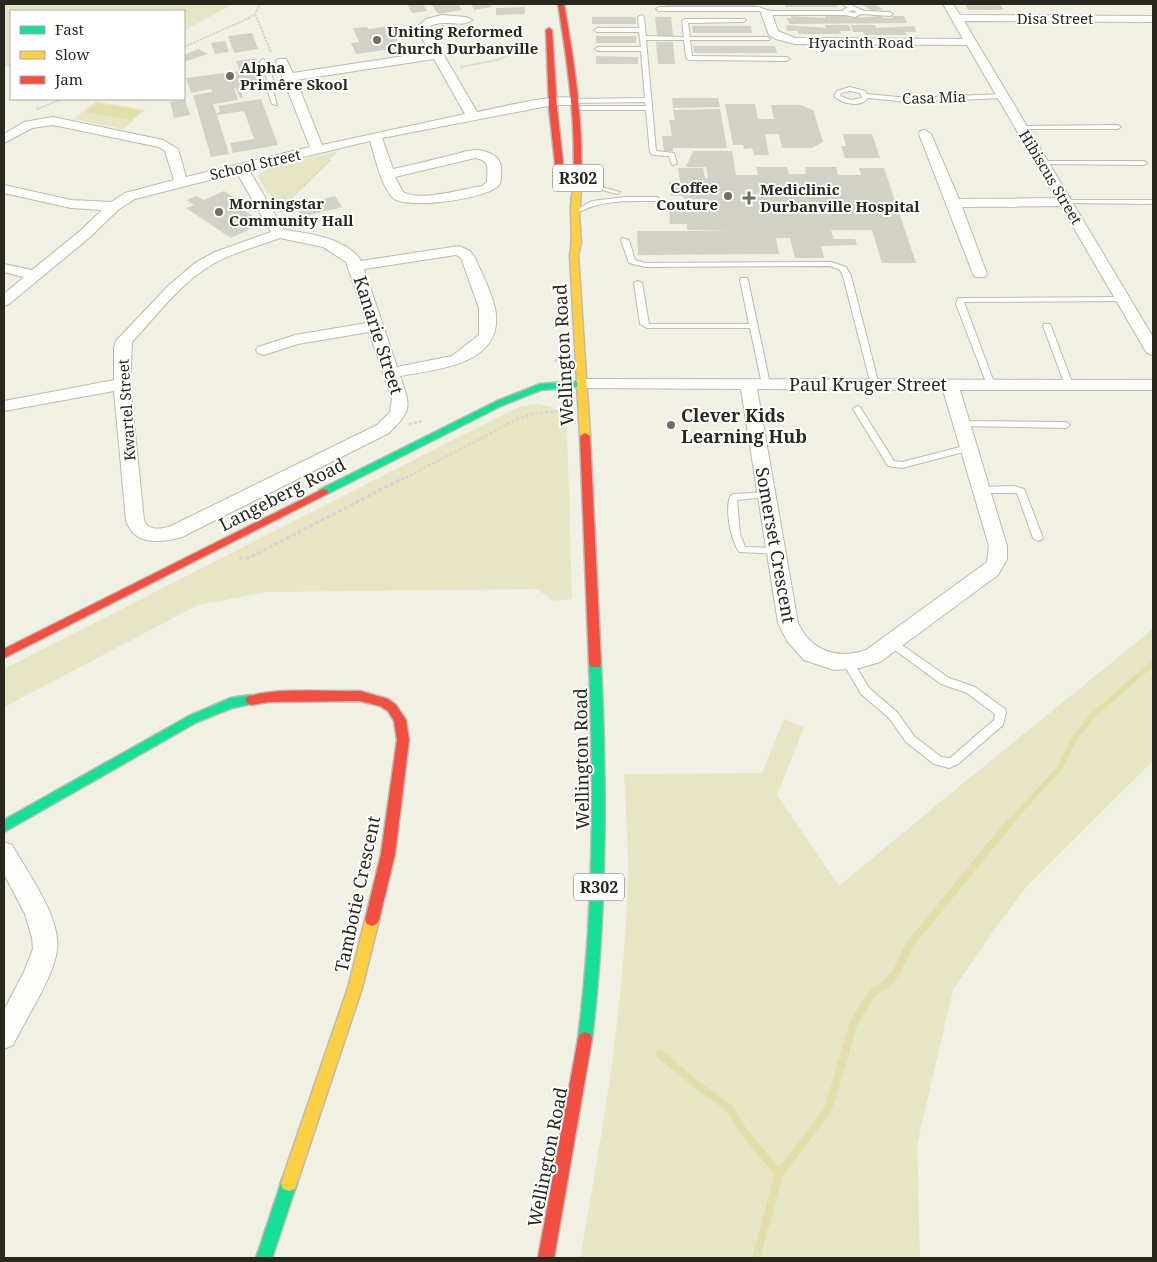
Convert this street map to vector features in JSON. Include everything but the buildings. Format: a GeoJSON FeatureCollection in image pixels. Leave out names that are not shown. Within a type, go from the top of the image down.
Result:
{"type":"FeatureCollection","features":[{"type":"Feature","properties":{"kind":"main road","name":"Wellington Road"},"geometry":{"type":"LineString","coordinates":[[546,1258],[588,1023],[597,938],[600,881],[598,733],[590,511],[574,255],[579,244],[570,210],[578,175],[574,104],[561,4]]}},
{"type":"Feature","properties":{"kind":"main road","name":"R302"},"geometry":{"type":"LineString","coordinates":[[548,14],[550,104],[562,189]]}},
{"type":"Feature","properties":{"kind":"main road","name":"Langeberg Road"},"geometry":{"type":"LineString","coordinates":[[4,654],[500,403],[540,387],[583,384]]}},
{"type":"Feature","properties":{"kind":"main road","name":"Tambotie Crescent"},"geometry":{"type":"LineString","coordinates":[[4,826],[193,719],[231,704],[269,697],[360,696],[384,702],[392,708],[400,720],[403,740],[388,854],[355,988],[264,1258]]}},
{"type":"Feature","properties":{"kind":"street","name":"Hibiscus Street"},"geometry":{"type":"LineString","coordinates":[[948,4],[1153,350]]}},
{"type":"Feature","properties":{"kind":"street","name":"Hyacinth Road"},"geometry":{"type":"LineString","coordinates":[[767,14],[773,33],[795,41],[971,42]]}},
{"type":"Feature","properties":{"kind":"street"},"geometry":{"type":"LineString","coordinates":[[466,20],[450,18],[434,20],[423,26],[422,30],[473,117]]}},
{"type":"Feature","properties":{"kind":"street","name":"Disa Street"},"geometry":{"type":"LineString","coordinates":[[957,18],[1149,19]]}},
{"type":"Feature","properties":{"kind":"street"},"geometry":{"type":"LineString","coordinates":[[1149,19],[1153,30]]}},
{"type":"Feature","properties":{"kind":"street"},"geometry":{"type":"LineString","coordinates":[[289,77],[437,55]]}},
{"type":"Feature","properties":{"kind":"street"},"geometry":{"type":"LineString","coordinates":[[282,61],[318,150]]}},
{"type":"Feature","properties":{"kind":"street","name":"School Street"},"geometry":{"type":"LineString","coordinates":[[4,301],[85,234],[114,206],[130,196],[375,136],[550,104],[574,104]]}},
{"type":"Feature","properties":{"kind":"street"},"geometry":{"type":"LineString","coordinates":[[4,139],[28,125],[53,121],[163,144],[171,149],[181,182]]}},
{"type":"Feature","properties":{"kind":"street"},"geometry":{"type":"LineString","coordinates":[[925,134],[952,197],[980,274]]}},
{"type":"Feature","properties":{"kind":"street"},"geometry":{"type":"LineString","coordinates":[[375,136],[389,174],[399,196],[406,199],[415,200],[489,187],[494,183],[494,163],[485,156],[470,155],[389,174]]}},
{"type":"Feature","properties":{"kind":"street"},"geometry":{"type":"LineString","coordinates":[[241,168],[279,234]]}},
{"type":"Feature","properties":{"kind":"street"},"geometry":{"type":"LineString","coordinates":[[4,189],[71,204],[114,206]]}},
{"type":"Feature","properties":{"kind":"street"},"geometry":{"type":"LineString","coordinates":[[952,197],[1063,196]]}},
{"type":"Feature","properties":{"kind":"street","name":"Kanarie Street"},"geometry":{"type":"LineString","coordinates":[[144,533],[159,536],[175,532],[383,429],[395,420],[400,409],[400,399],[353,260],[341,251],[311,239],[279,234]]}},
{"type":"Feature","properties":{"kind":"street","name":"Kwartel Street"},"geometry":{"type":"LineString","coordinates":[[144,533],[136,525],[122,384],[122,348],[124,340],[173,290],[200,266],[213,258],[279,234]]}},
{"type":"Feature","properties":{"kind":"street"},"geometry":{"type":"LineString","coordinates":[[356,266],[458,250],[468,258],[487,308],[487,336],[462,357],[450,363],[391,373]]}},
{"type":"Feature","properties":{"kind":"street"},"geometry":{"type":"LineString","coordinates":[[4,268],[35,275]]}},
{"type":"Feature","properties":{"kind":"street"},"geometry":{"type":"LineString","coordinates":[[264,350],[295,340],[376,326]]}},
{"type":"Feature","properties":{"kind":"street"},"geometry":{"type":"LineString","coordinates":[[4,406],[122,384]]}},
{"type":"Feature","properties":{"kind":"street","name":"Paul Kruger Street"},"geometry":{"type":"LineString","coordinates":[[583,384],[1153,385]]}},
{"type":"Feature","properties":{"kind":"street","name":"Somerset Crescent"},"geometry":{"type":"LineString","coordinates":[[757,384],[767,495],[788,623],[793,636],[810,653],[848,664]]}},
{"type":"Feature","properties":{"kind":"street"},"geometry":{"type":"LineString","coordinates":[[848,664],[873,656],[991,570],[999,556],[998,546],[950,385]]}},
{"type":"Feature","properties":{"kind":"street"},"geometry":{"type":"LineString","coordinates":[[4,852],[38,916],[43,932],[45,949],[39,968],[4,1036]]}},
{"type":"Feature","properties":{"kind":"lane"},"geometry":{"type":"LineString","coordinates":[[845,4],[859,9],[862,13]]}},
{"type":"Feature","properties":{"kind":"lane"},"geometry":{"type":"LineString","coordinates":[[845,13],[846,10],[852,8]]}},
{"type":"Feature","properties":{"kind":"lane"},"geometry":{"type":"LineString","coordinates":[[659,9],[759,9],[766,10],[767,14],[890,14]]}},
{"type":"Feature","properties":{"kind":"lane"},"geometry":{"type":"LineString","coordinates":[[641,17],[653,154],[672,154],[674,164]]}},
{"type":"Feature","properties":{"kind":"lane"},"geometry":{"type":"LineString","coordinates":[[743,20],[686,20],[684,22],[688,58],[787,59]]}},
{"type":"Feature","properties":{"kind":"lane"},"geometry":{"type":"LineString","coordinates":[[597,30],[642,30]]}},
{"type":"Feature","properties":{"kind":"lane"},"geometry":{"type":"LineString","coordinates":[[642,38],[767,39]]}},
{"type":"Feature","properties":{"kind":"lane"},"geometry":{"type":"LineString","coordinates":[[598,49],[643,49]]}},
{"type":"Feature","properties":{"kind":"lane"},"geometry":{"type":"LineString","coordinates":[[263,61],[270,79],[268,83],[276,104]]}},
{"type":"Feature","properties":{"kind":"lane"},"geometry":{"type":"LineString","coordinates":[[270,79],[289,77]]}},
{"type":"Feature","properties":{"kind":"lane","name":"Casa Mia"},"geometry":{"type":"LineString","coordinates":[[866,96],[903,100],[1003,96]]}},
{"type":"Feature","properties":{"kind":"lane"},"geometry":{"type":"LineString","coordinates":[[574,104],[647,100]]}},
{"type":"Feature","properties":{"kind":"lane"},"geometry":{"type":"LineString","coordinates":[[574,104],[648,108]]}},
{"type":"Feature","properties":{"kind":"lane"},"geometry":{"type":"LineString","coordinates":[[1022,128],[1118,128]]}},
{"type":"Feature","properties":{"kind":"lane"},"geometry":{"type":"LineString","coordinates":[[1043,163],[1144,163]]}},
{"type":"Feature","properties":{"kind":"lane"},"geometry":{"type":"LineString","coordinates":[[570,210],[584,199],[617,192],[596,187],[578,175]]}},
{"type":"Feature","properties":{"kind":"lane"},"geometry":{"type":"LineString","coordinates":[[1063,196],[1153,202]]}},
{"type":"Feature","properties":{"kind":"lane"},"geometry":{"type":"LineString","coordinates":[[570,210],[601,200],[657,199]]}},
{"type":"Feature","properties":{"kind":"lane"},"geometry":{"type":"LineString","coordinates":[[625,240],[632,261],[645,265],[831,264],[840,266],[847,276],[875,384]]}},
{"type":"Feature","properties":{"kind":"lane"},"geometry":{"type":"LineString","coordinates":[[744,280],[753,326],[757,384]]}},
{"type":"Feature","properties":{"kind":"lane"},"geometry":{"type":"LineString","coordinates":[[638,283],[644,324],[647,326],[753,326]]}},
{"type":"Feature","properties":{"kind":"lane"},"geometry":{"type":"LineString","coordinates":[[990,385],[960,304],[961,300],[1124,299]]}},
{"type":"Feature","properties":{"kind":"lane"},"geometry":{"type":"LineString","coordinates":[[1047,326],[1068,385]]}},
{"type":"Feature","properties":{"kind":"lane"},"geometry":{"type":"LineString","coordinates":[[857,409],[891,464],[902,465],[968,448]]}},
{"type":"Feature","properties":{"kind":"lane"},"geometry":{"type":"LineString","coordinates":[[961,424],[1066,425]]}},
{"type":"Feature","properties":{"kind":"lane"},"geometry":{"type":"LineString","coordinates":[[981,490],[1014,489],[1022,491],[1038,538]]}},
{"type":"Feature","properties":{"kind":"lane"},"geometry":{"type":"LineString","coordinates":[[767,495],[734,497],[732,501],[739,547],[742,550],[776,551]]}},
{"type":"Feature","properties":{"kind":"lane"},"geometry":{"type":"LineString","coordinates":[[848,664],[865,691],[893,715],[910,739],[938,761],[949,763],[954,761],[999,722],[1001,712],[971,690],[945,682],[892,642]]}},
{"type":"Feature","properties":{"kind":"path"},"geometry":{"type":"LineString","coordinates":[[185,47],[238,24],[255,14],[260,4]]}},
{"type":"Feature","properties":{"kind":"path"},"geometry":{"type":"LineString","coordinates":[[255,14],[274,60],[282,61]]}},
{"type":"Feature","properties":{"kind":"path"},"geometry":{"type":"LineString","coordinates":[[445,70],[496,60],[540,40]]}},
{"type":"Feature","properties":{"kind":"path"},"geometry":{"type":"LineString","coordinates":[[270,219],[349,142]]}},
{"type":"Feature","properties":{"kind":"path"},"geometry":{"type":"LineString","coordinates":[[233,559],[249,558],[518,419],[532,414],[561,411]]}},
{"type":"Feature","properties":{"kind":"green space"},"geometry":{"type":"Polygon","coordinates":[[[233,4],[185,30],[185,10],[10,10],[10,66],[4,66],[4,5],[233,4]]]}},
{"type":"Feature","properties":{"kind":"green space"},"geometry":{"type":"Polygon","coordinates":[[[96,101],[145,110],[123,129],[74,119],[96,101]]]}},
{"type":"Feature","properties":{"kind":"green space"},"geometry":{"type":"Polygon","coordinates":[[[338,151],[277,211],[258,176],[267,168],[338,151]]]}},
{"type":"Feature","properties":{"kind":"green space"},"geometry":{"type":"Polygon","coordinates":[[[537,404],[557,411],[563,418],[567,430],[572,599],[554,601],[537,589],[266,592],[198,605],[4,707],[4,669],[500,416],[520,407],[537,404]]]}},
{"type":"Feature","properties":{"kind":"green space"},"geometry":{"type":"Polygon","coordinates":[[[1153,629],[1153,761],[1026,887],[953,990],[917,1144],[920,1258],[580,1258],[605,1115],[618,1018],[628,873],[624,774],[762,773],[784,719],[804,727],[777,795],[839,886],[1153,629]]]}},
{"type":"Feature","properties":{"kind":"shaded area"},"geometry":{"type":"Polygon","coordinates":[[[98,103],[141,111],[131,120],[87,112],[98,103]]]}},
{"type":"Feature","properties":{"kind":"waterway"},"geometry":{"type":"LineString","coordinates":[[1009,823],[1059,769],[1074,739],[1092,716],[1153,663]]}},
{"type":"Feature","properties":{"kind":"waterway"},"geometry":{"type":"LineString","coordinates":[[779,1174],[828,1110],[854,1022],[873,992],[885,985],[896,973],[910,944],[1010,822]]}},
{"type":"Feature","properties":{"kind":"waterway"},"geometry":{"type":"LineString","coordinates":[[660,1054],[693,1082],[729,1108],[744,1132],[779,1174]]}},
{"type":"Feature","properties":{"kind":"waterway"},"geometry":{"type":"LineString","coordinates":[[756,1258],[779,1174]]}},
{"type":"Feature","properties":{"kind":"traffic: fast"},"geometry":{"type":"LineString","coordinates":[[323,492],[500,403],[540,387],[583,384]]}},
{"type":"Feature","properties":{"kind":"traffic: fast"},"geometry":{"type":"LineString","coordinates":[[585,1039],[591,992],[598,898],[599,805],[595,664]]}},
{"type":"Feature","properties":{"kind":"traffic: fast"},"geometry":{"type":"LineString","coordinates":[[4,826],[193,719],[231,703],[251,700]]}},
{"type":"Feature","properties":{"kind":"traffic: fast"},"geometry":{"type":"LineString","coordinates":[[264,1258],[289,1183]]}},
{"type":"Feature","properties":{"kind":"traffic: slow"},"geometry":{"type":"LineString","coordinates":[[577,190],[575,216],[577,243],[574,255],[585,436]]}},
{"type":"Feature","properties":{"kind":"traffic: slow"},"geometry":{"type":"LineString","coordinates":[[289,1183],[355,988],[372,920]]}},
{"type":"Feature","properties":{"kind":"traffic: jam"},"geometry":{"type":"LineString","coordinates":[[561,4],[577,120],[577,190]]}},
{"type":"Feature","properties":{"kind":"traffic: jam"},"geometry":{"type":"LineString","coordinates":[[549,30],[553,108],[561,181]]}},
{"type":"Feature","properties":{"kind":"traffic: jam"},"geometry":{"type":"LineString","coordinates":[[585,436],[595,664]]}},
{"type":"Feature","properties":{"kind":"traffic: jam"},"geometry":{"type":"LineString","coordinates":[[4,654],[323,492]]}},
{"type":"Feature","properties":{"kind":"traffic: jam"},"geometry":{"type":"LineString","coordinates":[[251,700],[269,697],[360,696],[384,702],[392,708],[400,720],[403,740],[388,854],[372,920]]}},
{"type":"Feature","properties":{"kind":"traffic: jam"},"geometry":{"type":"LineString","coordinates":[[546,1258],[585,1039]]}},
{"type":"Feature","properties":{"kind":"place","name":"Uniting Reformed Church Durbanville"},"geometry":{"type":"Point","coordinates":[377,40]}},
{"type":"Feature","properties":{"kind":"place","name":"Alpha Primêre Skool"},"geometry":{"type":"Point","coordinates":[230,76]}},
{"type":"Feature","properties":{"kind":"place","name":"Coffee Couture"},"geometry":{"type":"Point","coordinates":[728,196]}},
{"type":"Feature","properties":{"kind":"place","name":"Mediclinic Durbanville Hospital"},"geometry":{"type":"Point","coordinates":[749,198]}},
{"type":"Feature","properties":{"kind":"place","name":"Morningstar Community Hall"},"geometry":{"type":"Point","coordinates":[219,212]}},
{"type":"Feature","properties":{"kind":"place","name":"Clever Kids Learning Hub"},"geometry":{"type":"Point","coordinates":[671,425]}}]}
